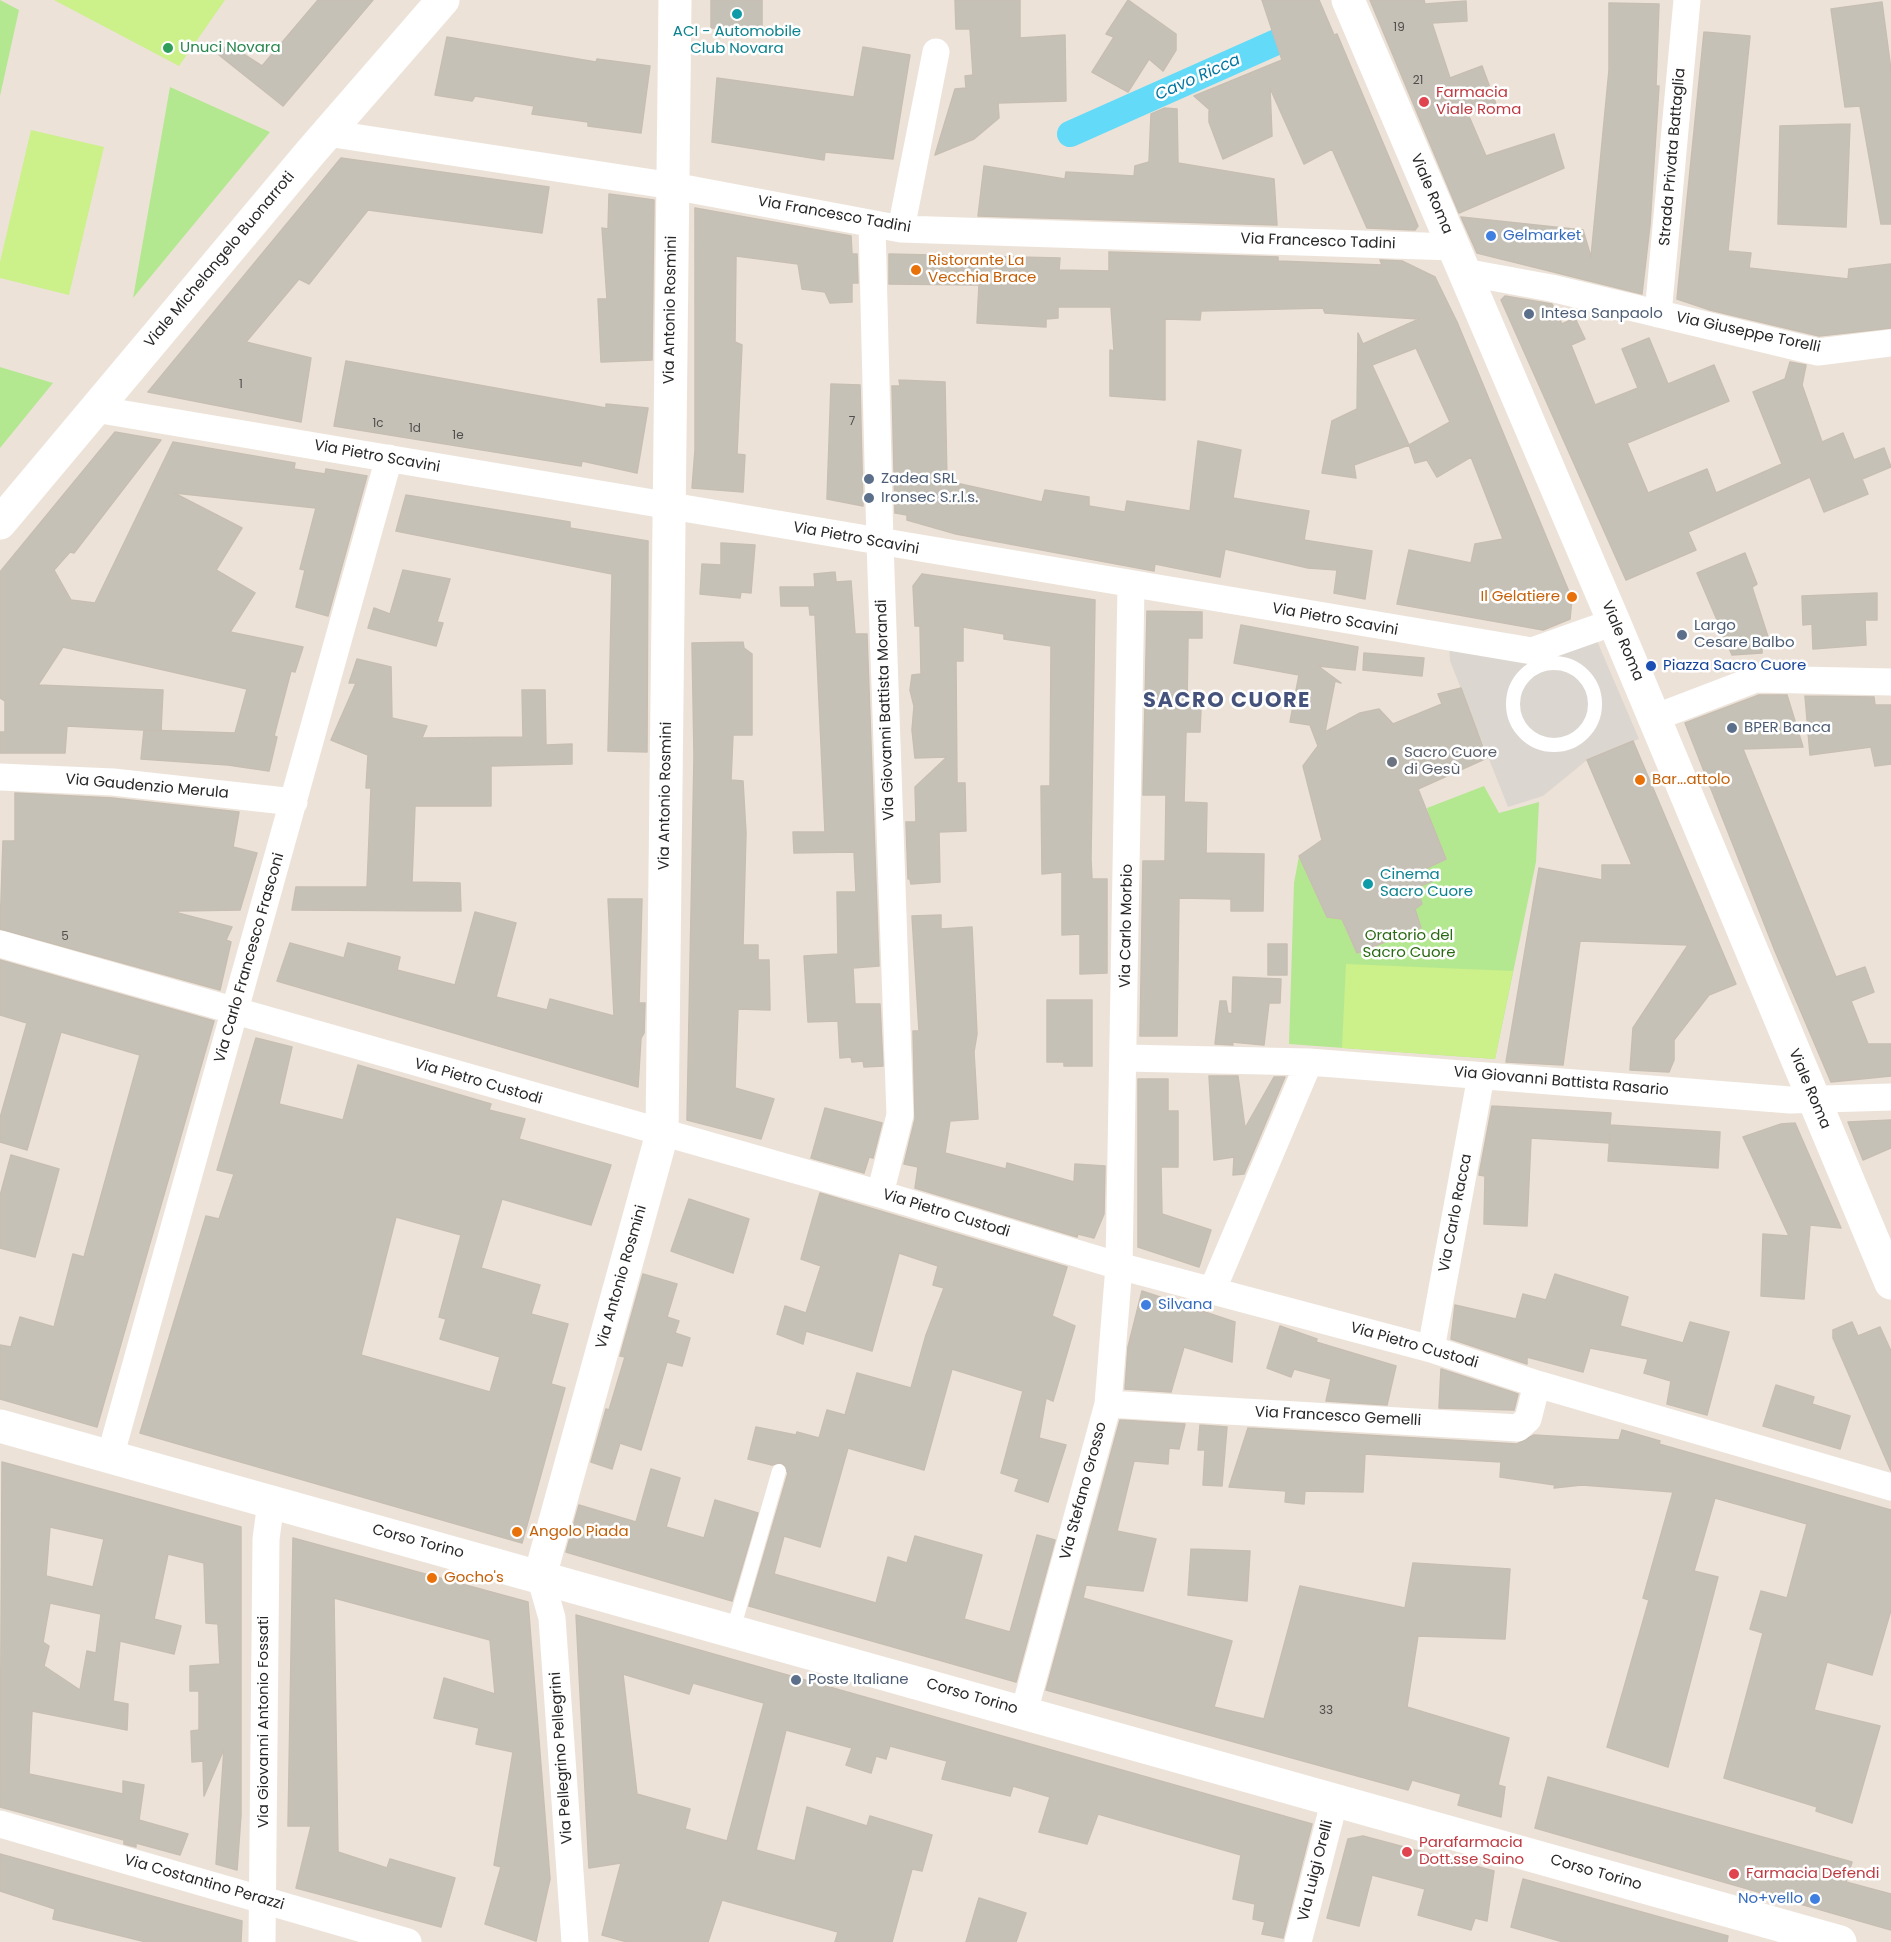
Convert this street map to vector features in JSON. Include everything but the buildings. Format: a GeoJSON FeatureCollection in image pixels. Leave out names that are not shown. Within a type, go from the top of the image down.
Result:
{"type":"FeatureCollection","features":[{"type":"Feature","properties":{"kind":"street","name":"Viale Michelangelo Buonarroti"},"geometry":{"type":"LineString","coordinates":[[0,523],[327,133],[442,0]]}},
{"type":"Feature","properties":{"kind":"street","name":"Via Antonio Rosmini"},"geometry":{"type":"LineString","coordinates":[[540,1576],[662,1134],[675,0]]}},
{"type":"Feature","properties":{"kind":"street","name":"Viale Roma"},"geometry":{"type":"LineString","coordinates":[[1348,0],[1614,622],[1891,1283]]}},
{"type":"Feature","properties":{"kind":"street","name":"Strada Privata Battaglia"},"geometry":{"type":"LineString","coordinates":[[1658,314],[1688,0]]}},
{"type":"Feature","properties":{"kind":"street"},"geometry":{"type":"LineString","coordinates":[[901,229],[936,52]]}},
{"type":"Feature","properties":{"kind":"street","name":"Via Francesco Tadini"},"geometry":{"type":"LineString","coordinates":[[327,133],[673,186],[901,229],[1459,260]]}},
{"type":"Feature","properties":{"kind":"street","name":"Via Giovanni Battista Morandi"},"geometry":{"type":"LineString","coordinates":[[872,224],[880,543],[900,1115],[880,1194]]}},
{"type":"Feature","properties":{"kind":"street","name":"Via Giuseppe Torelli"},"geometry":{"type":"LineString","coordinates":[[1459,260],[1551,288],[1818,352],[1891,343]]}},
{"type":"Feature","properties":{"kind":"street","name":"Via Pietro Scavini"},"geometry":{"type":"LineString","coordinates":[[95,410],[389,458],[1131,586],[1533,659],[1614,622]]}},
{"type":"Feature","properties":{"kind":"street","name":"Via Carlo Francesco Frasconi"},"geometry":{"type":"LineString","coordinates":[[110,1457],[389,458]]}},
{"type":"Feature","properties":{"kind":"street","name":"Via Carlo Morbio"},"geometry":{"type":"LineString","coordinates":[[1119,1266],[1125,1058],[1131,586]]}},
{"type":"Feature","properties":{"kind":"street"},"geometry":{"type":"LineString","coordinates":[[1654,718],[1756,679],[1891,682]]}},
{"type":"Feature","properties":{"kind":"street","name":"Via Gaudenzio Merula"},"geometry":{"type":"LineString","coordinates":[[0,777],[112,782],[294,801]]}},
{"type":"Feature","properties":{"kind":"street","name":"Via Pietro Custodi"},"geometry":{"type":"LineString","coordinates":[[0,944],[662,1134],[880,1194],[1119,1266],[1431,1349],[1537,1384],[1891,1487]]}},
{"type":"Feature","properties":{"kind":"street","name":"Via Giovanni Battista Rasario"},"geometry":{"type":"LineString","coordinates":[[1125,1058],[1309,1062],[1814,1101],[1891,1097]]}},
{"type":"Feature","properties":{"kind":"street"},"geometry":{"type":"LineString","coordinates":[[1212,1291],[1309,1062]]}},
{"type":"Feature","properties":{"kind":"street","name":"Via Carlo Racca"},"geometry":{"type":"LineString","coordinates":[[1431,1349],[1481,1076]]}},
{"type":"Feature","properties":{"kind":"street","name":"Via Stefano Grosso"},"geometry":{"type":"LineString","coordinates":[[1024,1712],[1108,1404],[1119,1266]]}},
{"type":"Feature","properties":{"kind":"street","name":"Via Francesco Gemelli"},"geometry":{"type":"LineString","coordinates":[[1108,1404],[1518,1428],[1528,1419],[1537,1384]]}},
{"type":"Feature","properties":{"kind":"street","name":"Corso Torino"},"geometry":{"type":"LineString","coordinates":[[0,1426],[1335,1799],[1781,1934],[1840,1942]]}},
{"type":"Feature","properties":{"kind":"street","name":"Via Giovanni Antonio Fossati"},"geometry":{"type":"LineString","coordinates":[[262,1942],[266,1539],[271,1502]]}},
{"type":"Feature","properties":{"kind":"street","name":"Via Pellegrino Pellegrini"},"geometry":{"type":"LineString","coordinates":[[540,1576],[552,1618],[575,1942]]}},
{"type":"Feature","properties":{"kind":"street","name":"Via Luigi Orelli"},"geometry":{"type":"LineString","coordinates":[[1298,1942],[1335,1799]]}},
{"type":"Feature","properties":{"kind":"street","name":"Via Costantino Perazzi"},"geometry":{"type":"LineString","coordinates":[[0,1824],[408,1942]]}},
{"type":"Feature","properties":{"kind":"lane"},"geometry":{"type":"LineString","coordinates":[[1533,659],[1547,663],[1562,663],[1575,669],[1589,684],[1594,705],[1592,719],[1584,731],[1573,740],[1560,744],[1547,744],[1535,740],[1517,723],[1513,711],[1516,686],[1533,659]]}},
{"type":"Feature","properties":{"kind":"lane"},"geometry":{"type":"LineString","coordinates":[[733,1630],[779,1471]]}},
{"type":"Feature","properties":{"kind":"green space"},"geometry":{"type":"Polygon","coordinates":[[[0,0],[19,10],[0,96],[0,0]]]}},
{"type":"Feature","properties":{"kind":"green space","name":"Unuci Novara"},"geometry":{"type":"Polygon","coordinates":[[[54,0],[225,0],[179,66],[54,0]]]}},
{"type":"Feature","properties":{"kind":"green space"},"geometry":{"type":"Polygon","coordinates":[[[170,87],[270,132],[133,298],[170,87]]]}},
{"type":"Feature","properties":{"kind":"green space"},"geometry":{"type":"Polygon","coordinates":[[[31,130],[104,147],[69,295],[0,278],[0,262],[31,130]]]}},
{"type":"Feature","properties":{"kind":"green space"},"geometry":{"type":"Polygon","coordinates":[[[0,367],[53,383],[0,448],[0,367]]]}},
{"type":"Feature","properties":{"kind":"green space","name":"Oratorio del Sacro Cuore"},"geometry":{"type":"Polygon","coordinates":[[[1484,786],[1499,813],[1539,802],[1536,862],[1495,1059],[1289,1044],[1294,883],[1299,856],[1309,849],[1318,866],[1430,819],[1427,808],[1484,786]]]}},
{"type":"Feature","properties":{"kind":"green space"},"geometry":{"type":"Polygon","coordinates":[[[1346,964],[1513,971],[1495,1059],[1342,1048],[1346,964]]]}},
{"type":"Feature","properties":{"kind":"shaded area"},"geometry":{"type":"Polygon","coordinates":[[[1597,641],[1639,739],[1587,760],[1543,796],[1508,807],[1450,661],[1449,645],[1597,641]]]}},
{"type":"Feature","properties":{"kind":"waterway","name":"Cavo Ricca"},"geometry":{"type":"LineString","coordinates":[[1070,134],[1308,28]]}},
{"type":"Feature","properties":{"kind":"place","name":"ACI - Automobile Club Novara"},"geometry":{"type":"Point","coordinates":[737,14]}},
{"type":"Feature","properties":{"kind":"place","name":"Unuci Novara"},"geometry":{"type":"Point","coordinates":[168,48]}},
{"type":"Feature","properties":{"kind":"place","name":"Farmacia Viale Roma"},"geometry":{"type":"Point","coordinates":[1424,102]}},
{"type":"Feature","properties":{"kind":"place","name":"Gelmarket"},"geometry":{"type":"Point","coordinates":[1491,236]}},
{"type":"Feature","properties":{"kind":"place","name":"Ristorante La Vecchia Brace"},"geometry":{"type":"Point","coordinates":[916,270]}},
{"type":"Feature","properties":{"kind":"place","name":"Intesa Sanpaolo"},"geometry":{"type":"Point","coordinates":[1529,314]}},
{"type":"Feature","properties":{"kind":"place","name":"Zadea SRL"},"geometry":{"type":"Point","coordinates":[869,479]}},
{"type":"Feature","properties":{"kind":"place","name":"Ironsec S.r.l.s."},"geometry":{"type":"Point","coordinates":[869,498]}},
{"type":"Feature","properties":{"kind":"place","name":"Il Gelatiere"},"geometry":{"type":"Point","coordinates":[1572,597]}},
{"type":"Feature","properties":{"kind":"place","name":"Largo Cesare Balbo"},"geometry":{"type":"Point","coordinates":[1682,635]}},
{"type":"Feature","properties":{"kind":"place","name":"Piazza Sacro Cuore"},"geometry":{"type":"Point","coordinates":[1651,666]}},
{"type":"Feature","properties":{"kind":"place","name":"BPER Banca"},"geometry":{"type":"Point","coordinates":[1732,728]}},
{"type":"Feature","properties":{"kind":"place","name":"Sacro Cuore di Gesù"},"geometry":{"type":"Point","coordinates":[1392,762]}},
{"type":"Feature","properties":{"kind":"place","name":"Bar...attolo"},"geometry":{"type":"Point","coordinates":[1640,780]}},
{"type":"Feature","properties":{"kind":"place","name":"Cinema Sacro Cuore"},"geometry":{"type":"Point","coordinates":[1368,884]}},
{"type":"Feature","properties":{"kind":"place","name":"Silvana"},"geometry":{"type":"Point","coordinates":[1146,1305]}},
{"type":"Feature","properties":{"kind":"place","name":"Angolo Piada"},"geometry":{"type":"Point","coordinates":[517,1532]}},
{"type":"Feature","properties":{"kind":"place","name":"Gocho's"},"geometry":{"type":"Point","coordinates":[432,1578]}},
{"type":"Feature","properties":{"kind":"place","name":"Poste Italiane"},"geometry":{"type":"Point","coordinates":[796,1680]}},
{"type":"Feature","properties":{"kind":"place","name":"Parafarmacia Dott.sse Saino"},"geometry":{"type":"Point","coordinates":[1407,1852]}},
{"type":"Feature","properties":{"kind":"place","name":"Farmacia Defendi"},"geometry":{"type":"Point","coordinates":[1734,1874]}},
{"type":"Feature","properties":{"kind":"place","name":"No+vello"},"geometry":{"type":"Point","coordinates":[1815,1899]}},
{"type":"Feature","properties":{"kind":"district","name":"SACRO CUORE"},"geometry":{"type":"Point","coordinates":[1227,702]}}]}
